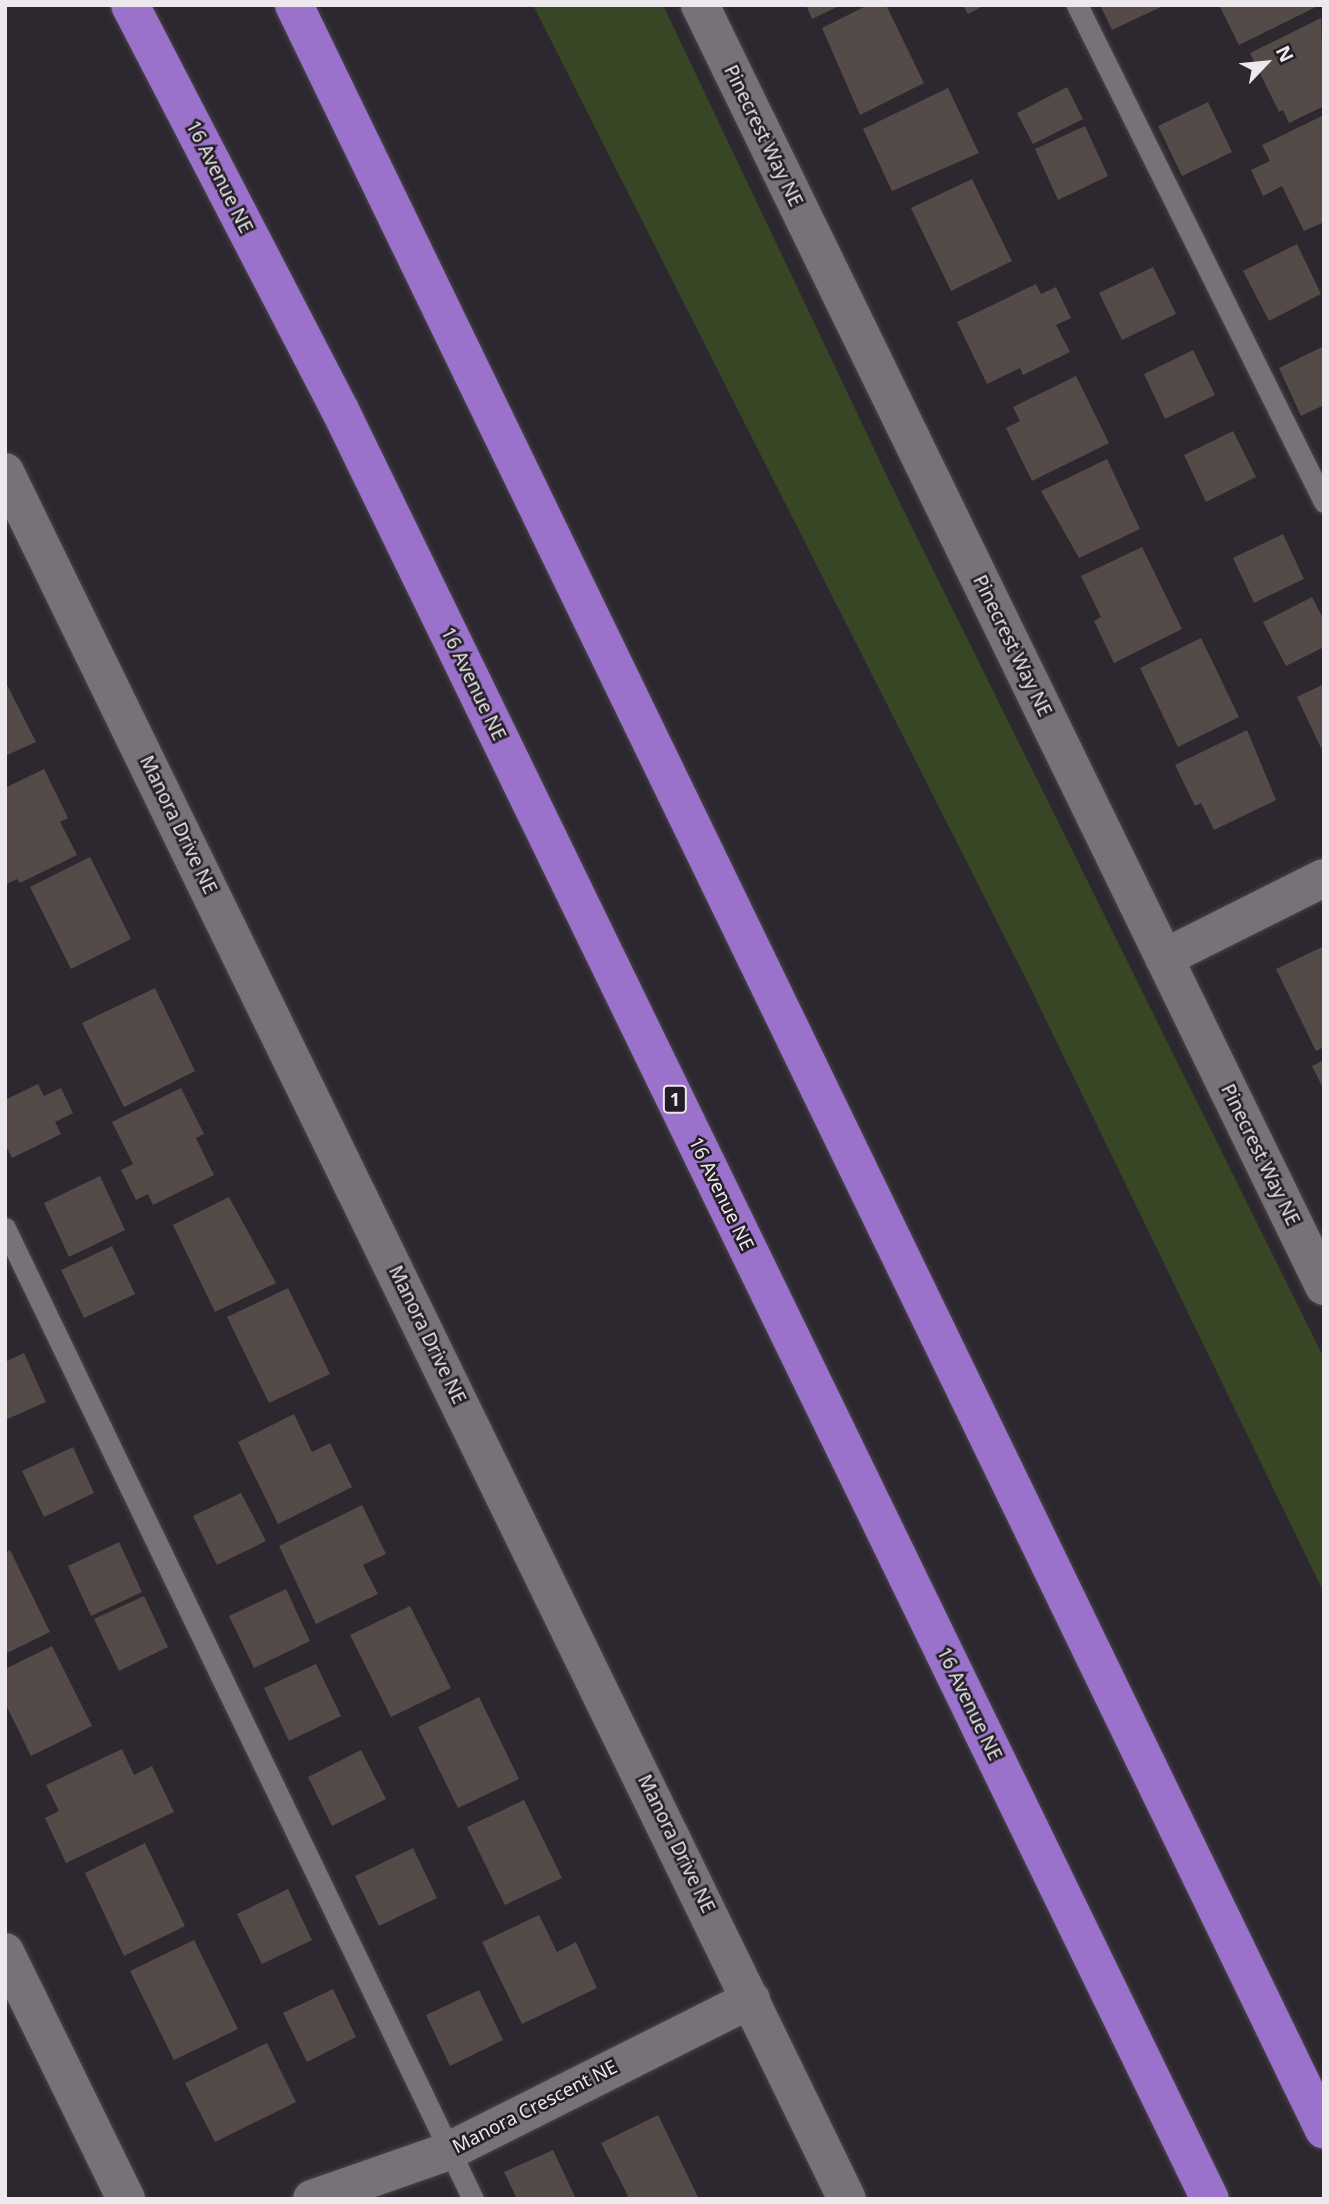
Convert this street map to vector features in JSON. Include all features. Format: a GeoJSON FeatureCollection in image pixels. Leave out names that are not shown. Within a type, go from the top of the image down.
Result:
{"type":"FeatureCollection","features":[{"type":"Feature","properties":{"kind":"highway","name":"16 Avenue NE"},"geometry":{"type":"LineString","coordinates":[[130,5],[346,422],[1210,2199]]}},
{"type":"Feature","properties":{"kind":"highway"},"geometry":{"type":"LineString","coordinates":[[295,5],[1324,2130]]}},
{"type":"Feature","properties":{"kind":"street","name":"Pinecrest Way NE"},"geometry":{"type":"LineString","coordinates":[[699,5],[1324,1286]]}},
{"type":"Feature","properties":{"kind":"street","name":"Manora Drive NE"},"geometry":{"type":"LineString","coordinates":[[5,472],[848,2199]]}},
{"type":"Feature","properties":{"kind":"street"},"geometry":{"type":"LineString","coordinates":[[1164,958],[1324,878]]}},
{"type":"Feature","properties":{"kind":"street"},"geometry":{"type":"LineString","coordinates":[[5,1952],[126,2199]]}},
{"type":"Feature","properties":{"kind":"street","name":"Manora Crescent NE"},"geometry":{"type":"LineString","coordinates":[[312,2199],[449,2151],[751,1999]]}},
{"type":"Feature","properties":{"kind":"lane"},"geometry":{"type":"LineString","coordinates":[[1077,5],[1324,502]]}},
{"type":"Feature","properties":{"kind":"lane"},"geometry":{"type":"LineString","coordinates":[[5,1228],[474,2199]]}},
{"type":"Feature","properties":{"kind":"green space"},"geometry":{"type":"Polygon","coordinates":[[[533,5],[663,5],[896,495],[1324,1358],[1324,1593],[1028,983],[533,5]]]}},
{"type":"Feature","properties":{"kind":"building"},"geometry":{"type":"Polygon","coordinates":[[[806,5],[841,5],[812,19],[806,5]]]}},
{"type":"Feature","properties":{"kind":"building"},"geometry":{"type":"Polygon","coordinates":[[[868,5],[886,5],[924,83],[860,115],[822,28],[868,5]]]}},
{"type":"Feature","properties":{"kind":"building"},"geometry":{"type":"Polygon","coordinates":[[[963,5],[985,5],[968,14],[963,5]]]}},
{"type":"Feature","properties":{"kind":"building"},"geometry":{"type":"Polygon","coordinates":[[[1100,5],[1165,5],[1112,30],[1100,5]]]}},
{"type":"Feature","properties":{"kind":"building"},"geometry":{"type":"Polygon","coordinates":[[[1219,5],[1320,5],[1239,45],[1219,5]]]}},
{"type":"Feature","properties":{"kind":"building"},"geometry":{"type":"Polygon","coordinates":[[[1321,18],[1324,106],[1289,123],[1283,110],[1279,112],[1250,53],[1321,18]]]}},
{"type":"Feature","properties":{"kind":"building"},"geometry":{"type":"Polygon","coordinates":[[[1067,87],[1083,119],[1033,144],[1017,113],[1067,87]]]}},
{"type":"Feature","properties":{"kind":"building"},"geometry":{"type":"Polygon","coordinates":[[[948,88],[979,153],[892,191],[863,129],[948,88]]]}},
{"type":"Feature","properties":{"kind":"building"},"geometry":{"type":"Polygon","coordinates":[[[1208,102],[1232,152],[1182,176],[1158,126],[1208,102]]]}},
{"type":"Feature","properties":{"kind":"building"},"geometry":{"type":"Polygon","coordinates":[[[1324,115],[1324,222],[1304,231],[1282,186],[1263,196],[1251,170],[1270,161],[1262,145],[1324,115]]]}},
{"type":"Feature","properties":{"kind":"building"},"geometry":{"type":"Polygon","coordinates":[[[1085,126],[1108,176],[1058,200],[1035,149],[1085,126]]]}},
{"type":"Feature","properties":{"kind":"building"},"geometry":{"type":"Polygon","coordinates":[[[972,179],[1012,261],[951,291],[911,208],[972,179]]]}},
{"type":"Feature","properties":{"kind":"building"},"geometry":{"type":"Polygon","coordinates":[[[1297,244],[1321,294],[1269,321],[1243,271],[1297,244]]]}},
{"type":"Feature","properties":{"kind":"building"},"geometry":{"type":"Polygon","coordinates":[[[1153,267],[1176,314],[1122,340],[1099,293],[1153,267]]]}},
{"type":"Feature","properties":{"kind":"building"},"geometry":{"type":"Polygon","coordinates":[[[1036,284],[1041,294],[1056,287],[1071,318],[1056,325],[1070,352],[1023,375],[1020,368],[987,384],[957,322],[1036,284]]]}},
{"type":"Feature","properties":{"kind":"building"},"geometry":{"type":"Polygon","coordinates":[[[1324,346],[1324,405],[1301,416],[1279,368],[1324,346]]]}},
{"type":"Feature","properties":{"kind":"building"},"geometry":{"type":"Polygon","coordinates":[[[1193,350],[1215,395],[1165,419],[1144,374],[1193,350]]]}},
{"type":"Feature","properties":{"kind":"building"},"geometry":{"type":"Polygon","coordinates":[[[1076,376],[1109,443],[1032,481],[1006,428],[1020,421],[1013,407],[1076,376]]]}},
{"type":"Feature","properties":{"kind":"building"},"geometry":{"type":"Polygon","coordinates":[[[1233,431],[1256,477],[1206,502],[1184,455],[1233,431]]]}},
{"type":"Feature","properties":{"kind":"building"},"geometry":{"type":"Polygon","coordinates":[[[1107,459],[1140,529],[1079,558],[1041,491],[1107,459]]]}},
{"type":"Feature","properties":{"kind":"building"},"geometry":{"type":"Polygon","coordinates":[[[1283,534],[1304,579],[1254,603],[1233,558],[1283,534]]]}},
{"type":"Feature","properties":{"kind":"building"},"geometry":{"type":"Polygon","coordinates":[[[1142,547],[1182,629],[1114,663],[1094,621],[1101,617],[1081,576],[1142,547]]]}},
{"type":"Feature","properties":{"kind":"building"},"geometry":{"type":"Polygon","coordinates":[[[1312,597],[1324,620],[1324,647],[1286,666],[1263,622],[1312,597]]]}},
{"type":"Feature","properties":{"kind":"building"},"geometry":{"type":"Polygon","coordinates":[[[1201,638],[1239,717],[1178,747],[1140,668],[1201,638]]]}},
{"type":"Feature","properties":{"kind":"building"},"geometry":{"type":"Polygon","coordinates":[[[5,681],[36,742],[5,756],[5,681]]]}},
{"type":"Feature","properties":{"kind":"building"},"geometry":{"type":"Polygon","coordinates":[[[1324,684],[1324,746],[1321,748],[1297,697],[1324,684]]]}},
{"type":"Feature","properties":{"kind":"building"},"geometry":{"type":"Polygon","coordinates":[[[1247,730],[1276,800],[1214,830],[1201,803],[1195,806],[1175,765],[1247,730]]]}},
{"type":"Feature","properties":{"kind":"building"},"geometry":{"type":"Polygon","coordinates":[[[44,769],[68,818],[60,822],[77,855],[20,883],[17,879],[5,885],[5,788],[44,769]]]}},
{"type":"Feature","properties":{"kind":"building"},"geometry":{"type":"Polygon","coordinates":[[[90,857],[131,939],[71,969],[30,887],[90,857]]]}},
{"type":"Feature","properties":{"kind":"building"},"geometry":{"type":"Polygon","coordinates":[[[1324,946],[1324,1047],[1316,1051],[1276,969],[1324,946]]]}},
{"type":"Feature","properties":{"kind":"building"},"geometry":{"type":"Polygon","coordinates":[[[155,988],[195,1071],[124,1107],[82,1023],[155,988]]]}},
{"type":"Feature","properties":{"kind":"building"},"geometry":{"type":"Polygon","coordinates":[[[1324,1060],[1324,1090],[1312,1066],[1324,1060]]]}},
{"type":"Feature","properties":{"kind":"building"},"geometry":{"type":"Polygon","coordinates":[[[38,1084],[44,1096],[61,1088],[73,1113],[55,1122],[61,1134],[12,1158],[5,1144],[5,1100],[38,1084]]]}},
{"type":"Feature","properties":{"kind":"building"},"geometry":{"type":"Polygon","coordinates":[[[181,1088],[204,1134],[196,1138],[214,1175],[153,1205],[148,1194],[136,1200],[121,1170],[133,1164],[112,1122],[181,1088]]]}},
{"type":"Feature","properties":{"kind":"building"},"geometry":{"type":"Polygon","coordinates":[[[100,1176],[125,1230],[69,1257],[44,1203],[100,1176]]]}},
{"type":"Feature","properties":{"kind":"building"},"geometry":{"type":"Polygon","coordinates":[[[229,1197],[276,1283],[215,1312],[173,1225],[229,1197]]]}},
{"type":"Feature","properties":{"kind":"building"},"geometry":{"type":"Polygon","coordinates":[[[112,1246],[135,1294],[84,1318],[61,1270],[112,1246]]]}},
{"type":"Feature","properties":{"kind":"building"},"geometry":{"type":"Polygon","coordinates":[[[288,1288],[330,1374],[269,1403],[227,1317],[288,1288]]]}},
{"type":"Feature","properties":{"kind":"building"},"geometry":{"type":"Polygon","coordinates":[[[24,1353],[46,1402],[5,1420],[5,1362],[24,1353]]]}},
{"type":"Feature","properties":{"kind":"building"},"geometry":{"type":"Polygon","coordinates":[[[294,1414],[312,1452],[330,1443],[352,1487],[278,1524],[238,1442],[294,1414]]]}},
{"type":"Feature","properties":{"kind":"building"},"geometry":{"type":"Polygon","coordinates":[[[73,1447],[94,1493],[44,1517],[22,1471],[73,1447]]]}},
{"type":"Feature","properties":{"kind":"building"},"geometry":{"type":"Polygon","coordinates":[[[241,1493],[266,1541],[217,1565],[193,1516],[241,1493]]]}},
{"type":"Feature","properties":{"kind":"building"},"geometry":{"type":"Polygon","coordinates":[[[362,1505],[386,1554],[363,1565],[378,1594],[316,1624],[279,1546],[362,1505]]]}},
{"type":"Feature","properties":{"kind":"building"},"geometry":{"type":"Polygon","coordinates":[[[119,1542],[142,1592],[91,1616],[68,1566],[119,1542]]]}},
{"type":"Feature","properties":{"kind":"building"},"geometry":{"type":"Polygon","coordinates":[[[10,1550],[50,1632],[5,1654],[5,1553],[10,1550]]]}},
{"type":"Feature","properties":{"kind":"building"},"geometry":{"type":"Polygon","coordinates":[[[286,1589],[310,1641],[254,1668],[229,1616],[286,1589]]]}},
{"type":"Feature","properties":{"kind":"building"},"geometry":{"type":"Polygon","coordinates":[[[144,1596],[168,1647],[119,1671],[94,1619],[144,1596]]]}},
{"type":"Feature","properties":{"kind":"building"},"geometry":{"type":"Polygon","coordinates":[[[410,1606],[451,1688],[391,1717],[350,1635],[410,1606]]]}},
{"type":"Feature","properties":{"kind":"building"},"geometry":{"type":"Polygon","coordinates":[[[52,1646],[92,1726],[31,1756],[5,1703],[5,1669],[52,1646]]]}},
{"type":"Feature","properties":{"kind":"building"},"geometry":{"type":"Polygon","coordinates":[[[316,1664],[341,1716],[289,1741],[264,1688],[316,1664]]]}},
{"type":"Feature","properties":{"kind":"building"},"geometry":{"type":"Polygon","coordinates":[[[479,1697],[519,1779],[458,1808],[418,1727],[479,1697]]]}},
{"type":"Feature","properties":{"kind":"building"},"geometry":{"type":"Polygon","coordinates":[[[122,1749],[134,1775],[152,1766],[174,1812],[66,1863],[45,1818],[59,1811],[46,1785],[122,1749]]]}},
{"type":"Feature","properties":{"kind":"building"},"geometry":{"type":"Polygon","coordinates":[[[361,1750],[386,1799],[332,1826],[308,1777],[361,1750]]]}},
{"type":"Feature","properties":{"kind":"building"},"geometry":{"type":"Polygon","coordinates":[[[524,1800],[562,1878],[505,1905],[467,1827],[524,1800]]]}},
{"type":"Feature","properties":{"kind":"building"},"geometry":{"type":"Polygon","coordinates":[[[145,1843],[185,1926],[124,1956],[85,1873],[145,1843]]]}},
{"type":"Feature","properties":{"kind":"building"},"geometry":{"type":"Polygon","coordinates":[[[413,1848],[437,1898],[379,1926],[355,1876],[413,1848]]]}},
{"type":"Feature","properties":{"kind":"building"},"geometry":{"type":"Polygon","coordinates":[[[288,1889],[312,1940],[262,1964],[237,1914],[288,1889]]]}},
{"type":"Feature","properties":{"kind":"building"},"geometry":{"type":"Polygon","coordinates":[[[539,1915],[557,1952],[576,1942],[597,1988],[522,2024],[482,1942],[539,1915]]]}},
{"type":"Feature","properties":{"kind":"building"},"geometry":{"type":"Polygon","coordinates":[[[194,1940],[238,2029],[174,2060],[130,1971],[194,1940]]]}},
{"type":"Feature","properties":{"kind":"building"},"geometry":{"type":"Polygon","coordinates":[[[333,1989],[356,2037],[307,2062],[283,2013],[333,1989]]]}},
{"type":"Feature","properties":{"kind":"building"},"geometry":{"type":"Polygon","coordinates":[[[479,1990],[503,2040],[450,2066],[426,2015],[479,1990]]]}},
{"type":"Feature","properties":{"kind":"building"},"geometry":{"type":"Polygon","coordinates":[[[267,2043],[296,2102],[215,2142],[185,2083],[267,2043]]]}},
{"type":"Feature","properties":{"kind":"building"},"geometry":{"type":"Polygon","coordinates":[[[658,2115],[699,2199],[622,2199],[628,2196],[601,2143],[658,2115]]]}},
{"type":"Feature","properties":{"kind":"building"},"geometry":{"type":"Polygon","coordinates":[[[553,2150],[576,2199],[517,2199],[504,2172],[553,2150]]]}}]}
